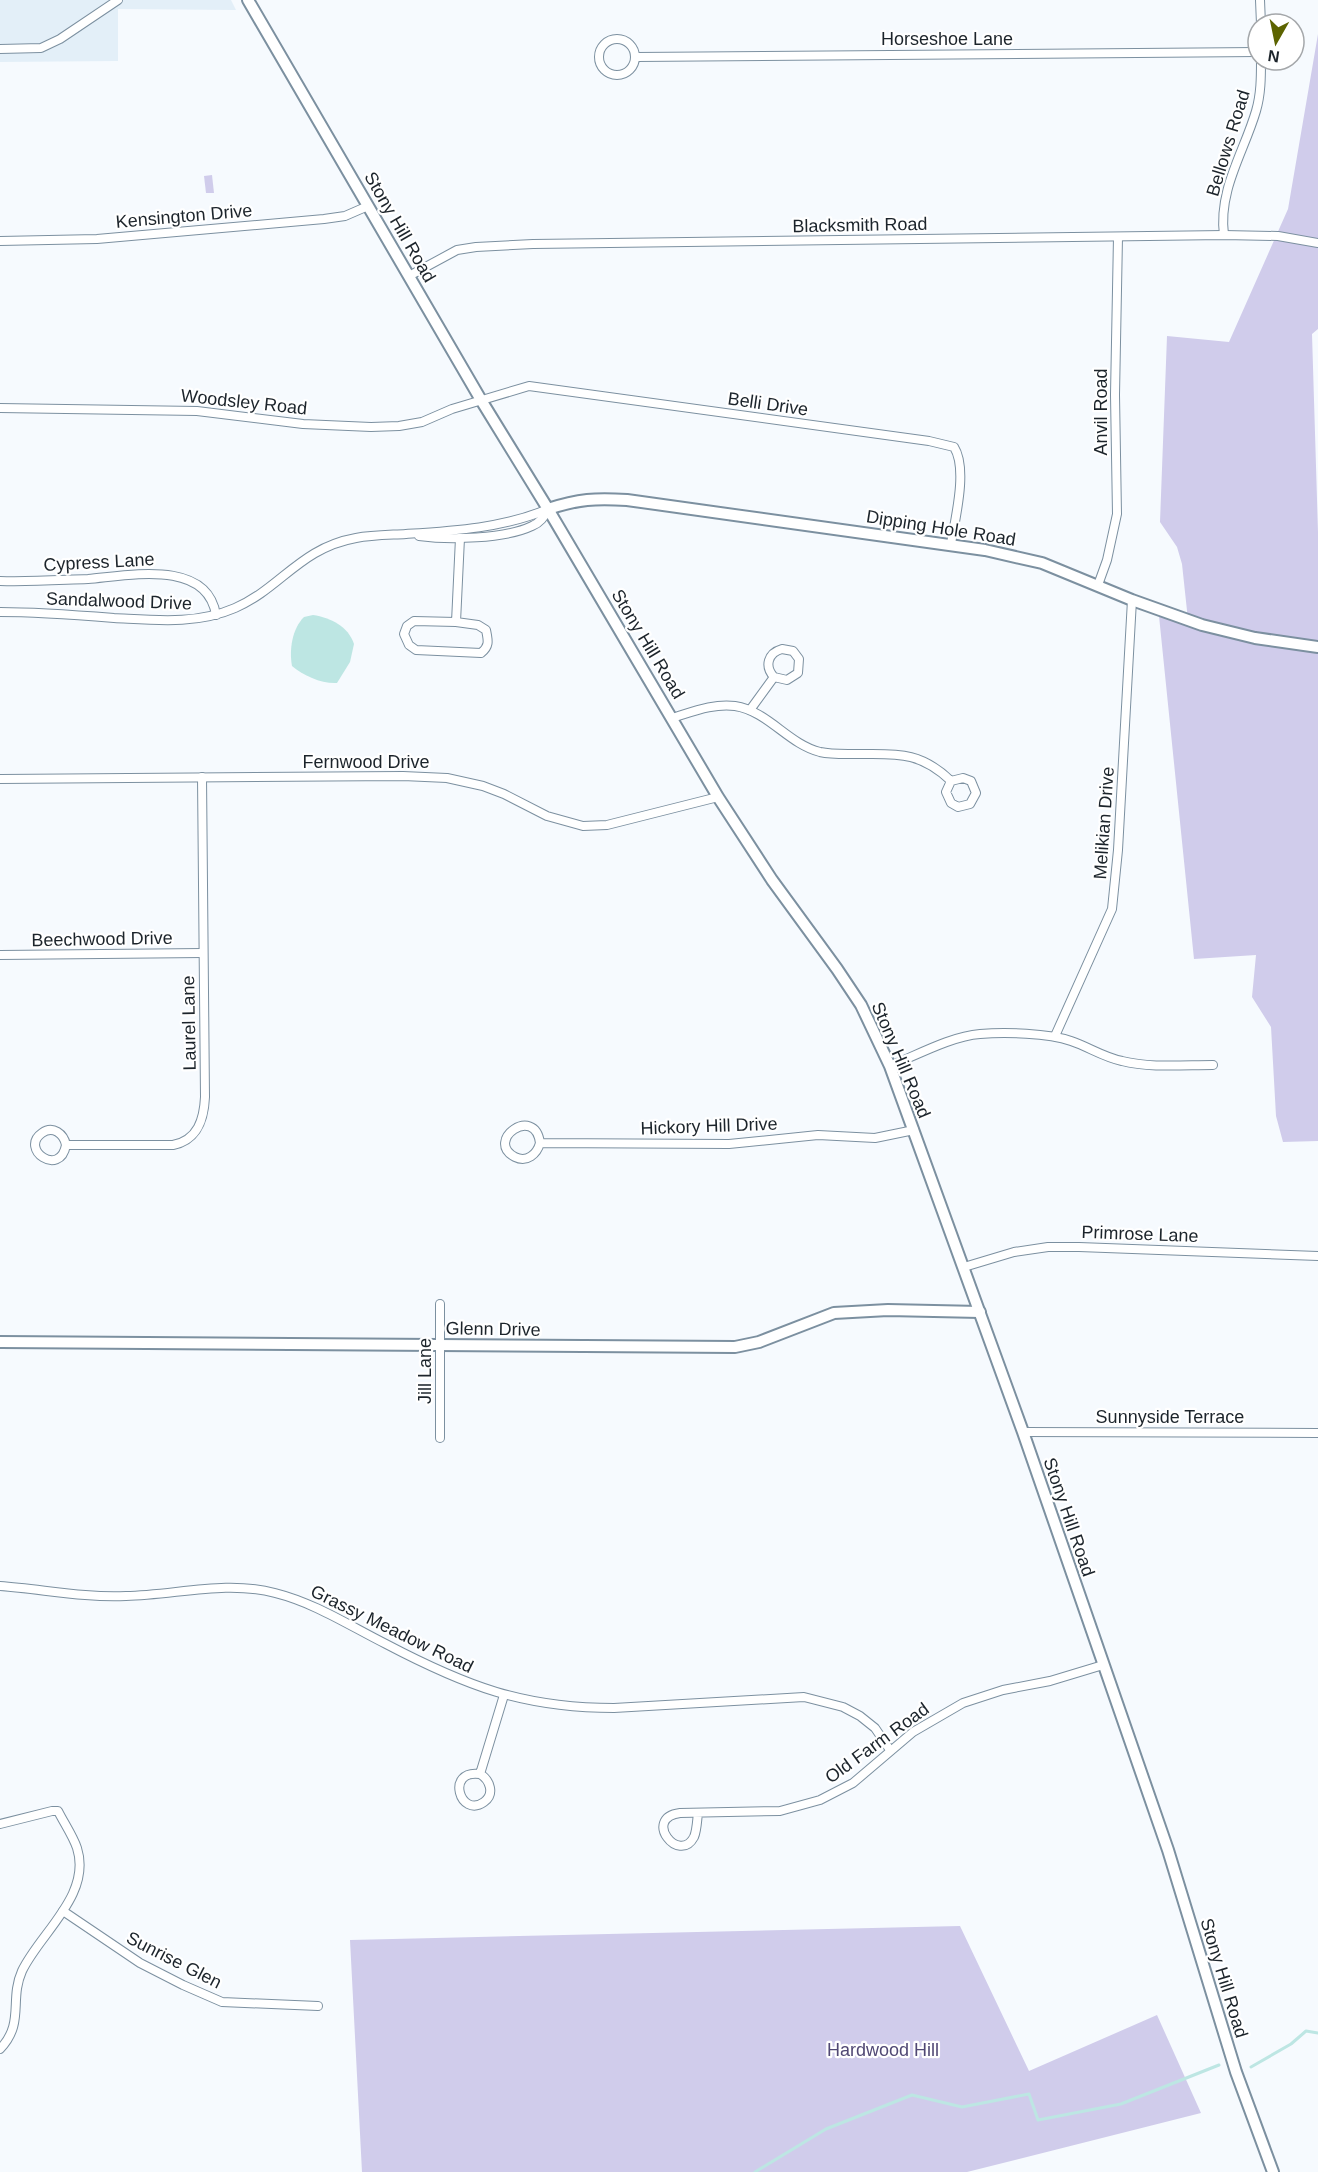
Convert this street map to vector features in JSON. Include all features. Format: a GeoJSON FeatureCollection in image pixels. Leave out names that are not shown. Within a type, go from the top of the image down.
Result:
{"type":"FeatureCollection","features":[{"type":"Feature","properties":{"kind":"main road","name":"Stony Hill Road"},"geometry":{"type":"LineString","coordinates":[[249,0],[481,400],[718,797],[772,880],[861,1005],[890,1066],[1023,1432],[1168,1850],[1236,2072],[1274,2172]]}},
{"type":"Feature","properties":{"kind":"main road","name":"Dipping Hole Road"},"geometry":{"type":"LineString","coordinates":[[548,509],[592,498],[627,500],[951,544],[1042,563],[1173,616],[1226,631],[1318,647]]}},
{"type":"Feature","properties":{"kind":"main road","name":"Glenn Drive"},"geometry":{"type":"LineString","coordinates":[[0,1341],[735,1347],[771,1339],[834,1313],[888,1310],[980,1312]]}},
{"type":"Feature","properties":{"kind":"street"},"geometry":{"type":"LineString","coordinates":[[0,49],[41,48],[60,39],[118,0]]}},
{"type":"Feature","properties":{"kind":"street"},"geometry":{"type":"LineString","coordinates":[[614,39],[627,41],[635,50],[636,57],[632,68],[617,76],[606,72],[598,57],[603,45],[614,39]]}},
{"type":"Feature","properties":{"kind":"street","name":"Horseshoe Lane"},"geometry":{"type":"LineString","coordinates":[[636,57],[1246,52]]}},
{"type":"Feature","properties":{"kind":"street","name":"Bellows Road"},"geometry":{"type":"LineString","coordinates":[[1224,234],[1223,209],[1227,190],[1256,110],[1261,72]]}},
{"type":"Feature","properties":{"kind":"street","name":"Kensington Drive"},"geometry":{"type":"LineString","coordinates":[[0,241],[96,239],[324,219],[345,216],[368,206]]}},
{"type":"Feature","properties":{"kind":"street","name":"Blacksmith Road"},"geometry":{"type":"LineString","coordinates":[[410,276],[457,250],[499,246],[719,240],[1224,234],[1278,236],[1318,243]]}},
{"type":"Feature","properties":{"kind":"street","name":"Anvil Road"},"geometry":{"type":"LineString","coordinates":[[1098,585],[1107,560],[1117,514],[1115,395],[1118,237]]}},
{"type":"Feature","properties":{"kind":"street","name":"Belli Drive"},"geometry":{"type":"LineString","coordinates":[[481,400],[529,386],[946,444],[954,447],[959,454],[960,468],[958,502],[951,544]]}},
{"type":"Feature","properties":{"kind":"street","name":"Woodsley Road"},"geometry":{"type":"LineString","coordinates":[[0,408],[197,411],[303,424],[371,427],[422,422],[481,400]]}},
{"type":"Feature","properties":{"kind":"street"},"geometry":{"type":"LineString","coordinates":[[406,534],[485,526],[519,520],[548,509]]}},
{"type":"Feature","properties":{"kind":"street"},"geometry":{"type":"LineString","coordinates":[[406,534],[460,538],[490,536],[526,529],[539,522],[548,509]]}},
{"type":"Feature","properties":{"kind":"street","name":"Sandalwood Drive"},"geometry":{"type":"LineString","coordinates":[[0,612],[170,621],[216,615],[235,608],[260,593],[295,565],[321,549],[357,537],[406,534]]}},
{"type":"Feature","properties":{"kind":"street"},"geometry":{"type":"LineString","coordinates":[[456,622],[460,538]]}},
{"type":"Feature","properties":{"kind":"street","name":"Cypress Lane"},"geometry":{"type":"LineString","coordinates":[[0,581],[165,574],[187,580],[206,593],[214,604],[216,615]]}},
{"type":"Feature","properties":{"kind":"street","name":"Melikian Drive"},"geometry":{"type":"LineString","coordinates":[[1055,1036],[1112,909],[1118,850],[1132,600]]}},
{"type":"Feature","properties":{"kind":"street"},"geometry":{"type":"LineString","coordinates":[[414,621],[456,622],[478,625],[486,630],[489,641],[486,649],[480,653],[416,650],[409,645],[404,634],[407,626],[414,621]]}},
{"type":"Feature","properties":{"kind":"street"},"geometry":{"type":"LineString","coordinates":[[782,649],[793,651],[799,659],[798,673],[787,680],[774,677],[769,668],[772,654],[782,649]]}},
{"type":"Feature","properties":{"kind":"street"},"geometry":{"type":"LineString","coordinates":[[750,710],[774,677]]}},
{"type":"Feature","properties":{"kind":"street"},"geometry":{"type":"LineString","coordinates":[[672,718],[717,706],[735,706],[750,710],[817,752],[908,755],[930,764],[951,781]]}},
{"type":"Feature","properties":{"kind":"street","name":"Fernwood Drive"},"geometry":{"type":"LineString","coordinates":[[0,779],[403,776],[447,778],[483,786],[547,816],[583,826],[607,825],[718,797]]}},
{"type":"Feature","properties":{"kind":"street","name":"Laurel Lane"},"geometry":{"type":"LineString","coordinates":[[66,1145],[173,1145],[183,1143],[196,1132],[205,1110],[202,777]]}},
{"type":"Feature","properties":{"kind":"street","name":"Beechwood Drive"},"geometry":{"type":"LineString","coordinates":[[0,955],[203,953]]}},
{"type":"Feature","properties":{"kind":"street"},"geometry":{"type":"LineString","coordinates":[[890,1066],[964,1037],[979,1034],[1055,1036],[1124,1062],[1213,1065]]}},
{"type":"Feature","properties":{"kind":"street"},"geometry":{"type":"LineString","coordinates":[[523,1126],[533,1129],[540,1143],[535,1153],[526,1159],[520,1159],[510,1154],[506,1138],[512,1129],[523,1126]]}},
{"type":"Feature","properties":{"kind":"street"},"geometry":{"type":"LineString","coordinates":[[50,1130],[59,1132],[66,1145],[59,1158],[49,1160],[40,1156],[35,1147],[37,1137],[50,1130]]}},
{"type":"Feature","properties":{"kind":"street","name":"Hickory Hill Drive"},"geometry":{"type":"LineString","coordinates":[[540,1143],[729,1144],[818,1135],[875,1138],[914,1130]]}},
{"type":"Feature","properties":{"kind":"street","name":"Primrose Lane"},"geometry":{"type":"LineString","coordinates":[[964,1267],[1014,1252],[1048,1247],[1318,1256]]}},
{"type":"Feature","properties":{"kind":"street","name":"Jill Lane"},"geometry":{"type":"LineString","coordinates":[[440,1304],[440,1438]]}},
{"type":"Feature","properties":{"kind":"street","name":"Sunnyside Terrace"},"geometry":{"type":"LineString","coordinates":[[1023,1432],[1318,1433]]}},
{"type":"Feature","properties":{"kind":"street","name":"Grassy Meadow Road"},"geometry":{"type":"LineString","coordinates":[[0,1586],[127,1596],[213,1588],[260,1589],[303,1602],[440,1672],[504,1695],[551,1705],[586,1708],[648,1707],[804,1697],[843,1707],[860,1716],[875,1728],[890,1750]]}},
{"type":"Feature","properties":{"kind":"street","name":"Old Farm Road"},"geometry":{"type":"LineString","coordinates":[[698,1813],[696,1831],[691,1841],[676,1845],[667,1839],[664,1824],[670,1816],[675,1814],[698,1813],[780,1811],[807,1805],[843,1789],[913,1732],[963,1703],[1003,1690],[1103,1665]]}},
{"type":"Feature","properties":{"kind":"street"},"geometry":{"type":"LineString","coordinates":[[480,1774],[504,1695]]}},
{"type":"Feature","properties":{"kind":"street"},"geometry":{"type":"LineString","coordinates":[[470,1774],[480,1774],[488,1781],[490,1791],[481,1804],[471,1804],[462,1799],[459,1785],[470,1774]]}},
{"type":"Feature","properties":{"kind":"street"},"geometry":{"type":"LineString","coordinates":[[0,1824],[58,1811],[77,1849],[79,1874],[63,1911],[22,1972],[16,1995],[16,2021],[9,2040],[0,2049]]}},
{"type":"Feature","properties":{"kind":"street","name":"Sunrise Glen"},"geometry":{"type":"LineString","coordinates":[[63,1911],[140,1963],[222,2002],[318,2006]]}},
{"type":"Feature","properties":{"kind":"shaded area"},"geometry":{"type":"Polygon","coordinates":[[[0,0],[231,0],[236,10],[118,9],[118,61],[0,62],[0,0]]]}},
{"type":"Feature","properties":{"kind":"shaded area"},"geometry":{"type":"Polygon","coordinates":[[[313,615],[338,624],[348,632],[354,644],[350,662],[337,683],[313,679],[292,666],[291,647],[294,634],[304,617],[313,615]]]}},
{"type":"Feature","properties":{"kind":"green space"},"geometry":{"type":"Polygon","coordinates":[[[1318,34],[1318,329],[1312,334],[1318,532],[1318,1141],[1283,1142],[1276,1116],[1271,1027],[1252,997],[1256,955],[1194,959],[1159,616],[1188,620],[1182,564],[1177,547],[1160,522],[1167,336],[1229,342],[1288,209],[1318,34]]]}},
{"type":"Feature","properties":{"kind":"green space"},"geometry":{"type":"Polygon","coordinates":[[[212,175],[214,193],[206,193],[204,176],[212,175]]]}},
{"type":"Feature","properties":{"kind":"green space","name":"Hardwood Hill"},"geometry":{"type":"Polygon","coordinates":[[[960,1926],[1029,2071],[1157,2015],[1201,2113],[967,2172],[362,2172],[350,1940],[960,1926]]]}},
{"type":"Feature","properties":{"kind":"waterway"},"geometry":{"type":"LineString","coordinates":[[1251,2067],[1291,2044],[1306,2031],[1318,2033]]}},
{"type":"Feature","properties":{"kind":"waterway"},"geometry":{"type":"LineString","coordinates":[[755,2172],[826,2129],[912,2095],[962,2107],[1029,2094],[1038,2120],[1121,2104],[1219,2065]]}}]}
